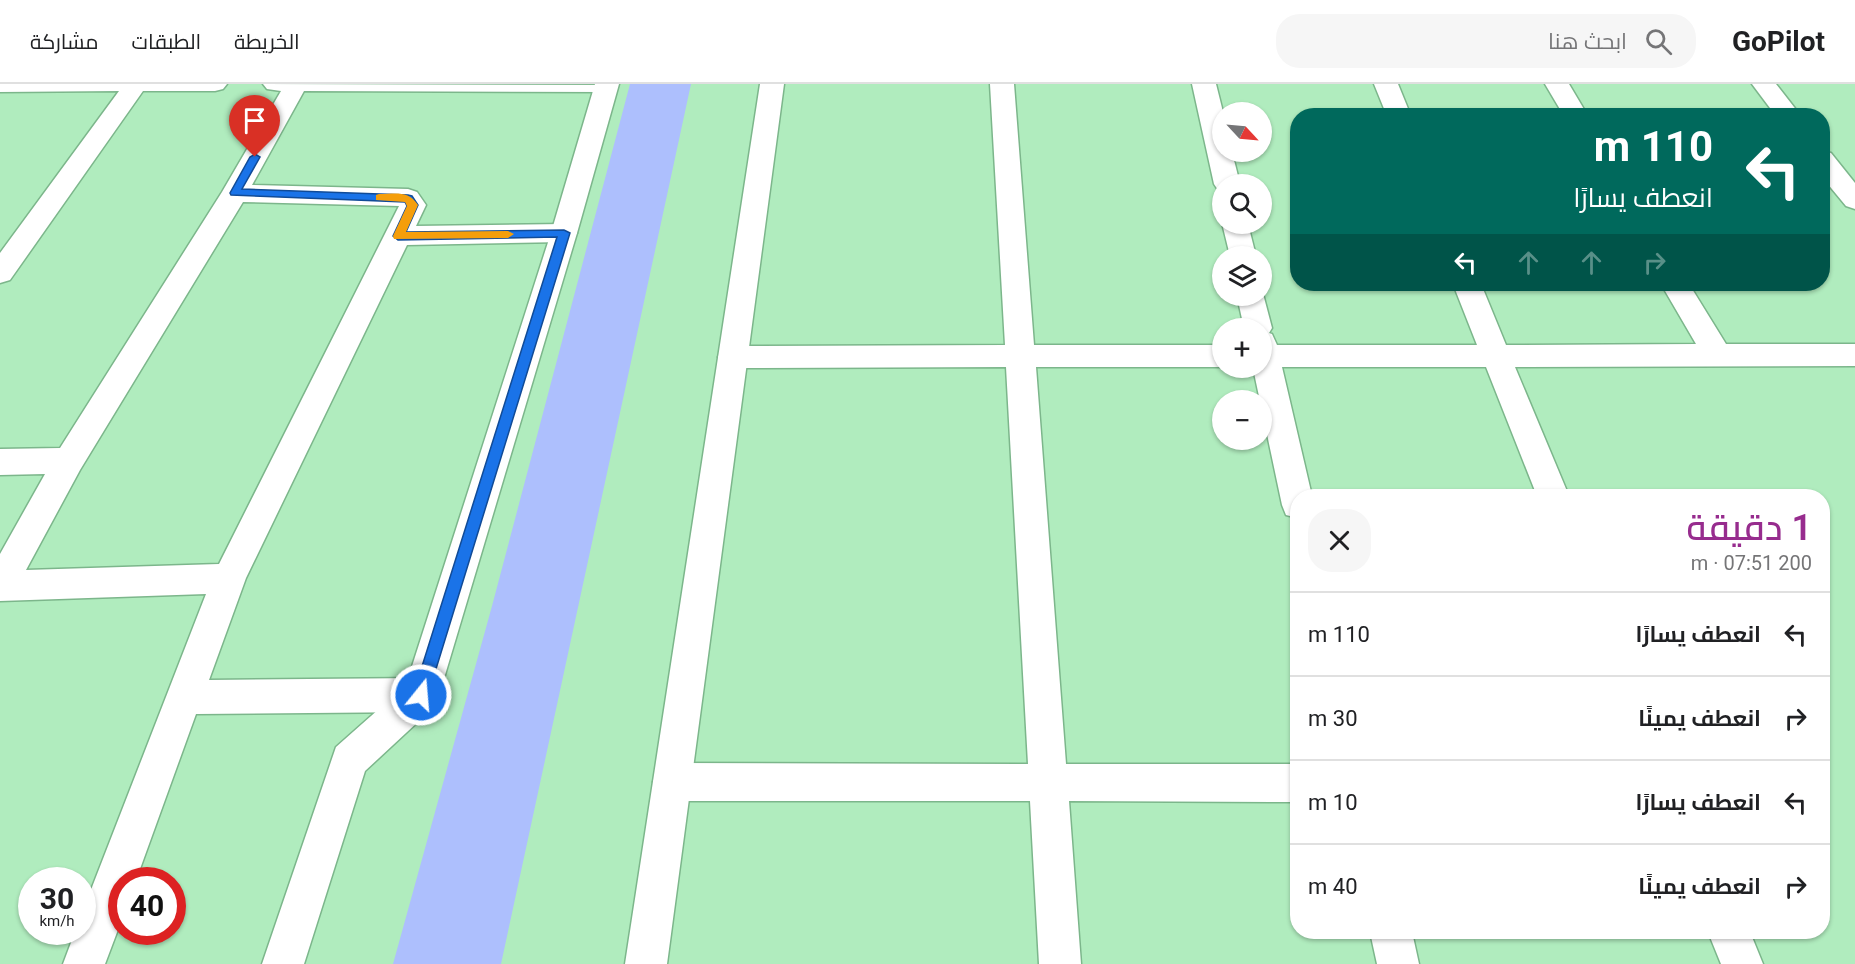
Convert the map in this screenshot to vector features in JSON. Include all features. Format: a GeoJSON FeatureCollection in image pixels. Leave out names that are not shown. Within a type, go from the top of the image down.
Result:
{"type":"FeatureCollection","features":[{"type":"Feature","properties":{"kind":"street"},"geometry":{"type":"LineString","coordinates":[[0,85],[215,84]]}},
{"type":"Feature","properties":{"kind":"street"},"geometry":{"type":"LineString","coordinates":[[0,586],[69,461],[235,193],[285,85],[607,84],[564,233],[421,695],[349,760],[283,964]]}},
{"type":"Feature","properties":{"kind":"street"},"geometry":{"type":"LineString","coordinates":[[646,964],[772,84]]}},
{"type":"Feature","properties":{"kind":"street"},"geometry":{"type":"LineString","coordinates":[[1002,84],[1060,964]]}},
{"type":"Feature","properties":{"kind":"street"},"geometry":{"type":"LineString","coordinates":[[1204,84],[1225,174]]}},
{"type":"Feature","properties":{"kind":"street"},"geometry":{"type":"LineString","coordinates":[[1386,84],[1396,108]]}},
{"type":"Feature","properties":{"kind":"street"},"geometry":{"type":"LineString","coordinates":[[1557,84],[1571,108]]}},
{"type":"Feature","properties":{"kind":"street"},"geometry":{"type":"LineString","coordinates":[[1764,84],[1783,108]]}},
{"type":"Feature","properties":{"kind":"street"},"geometry":{"type":"LineString","coordinates":[[0,273],[135,86]]}},
{"type":"Feature","properties":{"kind":"street"},"geometry":{"type":"LineString","coordinates":[[1830,169],[1855,200]]}},
{"type":"Feature","properties":{"kind":"street"},"geometry":{"type":"LineString","coordinates":[[84,964],[229,578],[413,205],[408,198],[235,193]]}},
{"type":"Feature","properties":{"kind":"street"},"geometry":{"type":"LineString","coordinates":[[398,236],[564,233]]}},
{"type":"Feature","properties":{"kind":"street"},"geometry":{"type":"LineString","coordinates":[[1470,291],[1550,489]]}},
{"type":"Feature","properties":{"kind":"street"},"geometry":{"type":"LineString","coordinates":[[1679,291],[1718,356]]}},
{"type":"Feature","properties":{"kind":"street"},"geometry":{"type":"LineString","coordinates":[[1272,346],[1496,356],[1718,356],[1852,360]]}},
{"type":"Feature","properties":{"kind":"street"},"geometry":{"type":"LineString","coordinates":[[733,357],[1212,356]]}},
{"type":"Feature","properties":{"kind":"street"},"geometry":{"type":"LineString","coordinates":[[1269,378],[1294,489]]}},
{"type":"Feature","properties":{"kind":"street"},"geometry":{"type":"LineString","coordinates":[[0,462],[69,461]]}},
{"type":"Feature","properties":{"kind":"street"},"geometry":{"type":"LineString","coordinates":[[0,586],[229,578]]}},
{"type":"Feature","properties":{"kind":"street"},"geometry":{"type":"LineString","coordinates":[[184,697],[421,695]]}},
{"type":"Feature","properties":{"kind":"street"},"geometry":{"type":"LineString","coordinates":[[672,782],[1290,783]]}},
{"type":"Feature","properties":{"kind":"street"},"geometry":{"type":"LineString","coordinates":[[1393,939],[1398,964]]}},
{"type":"Feature","properties":{"kind":"street"},"geometry":{"type":"LineString","coordinates":[[1732,939],[1742,964]]}},
{"type":"Feature","properties":{"kind":"water"},"geometry":{"type":"Polygon","coordinates":[[[630,84],[691,84],[501,964],[393,964],[492,606],[630,84]]]}},
{"type":"Feature","properties":{"kind":"slow traffic"},"geometry":{"type":"LineString","coordinates":[[379,197],[408,198],[413,205],[398,236],[508,234]]}},
{"type":"Feature","properties":{"kind":"route"},"geometry":{"type":"LineString","coordinates":[[255,157],[235,193],[408,198],[413,205],[398,236],[564,233],[421,695]]}}]}
